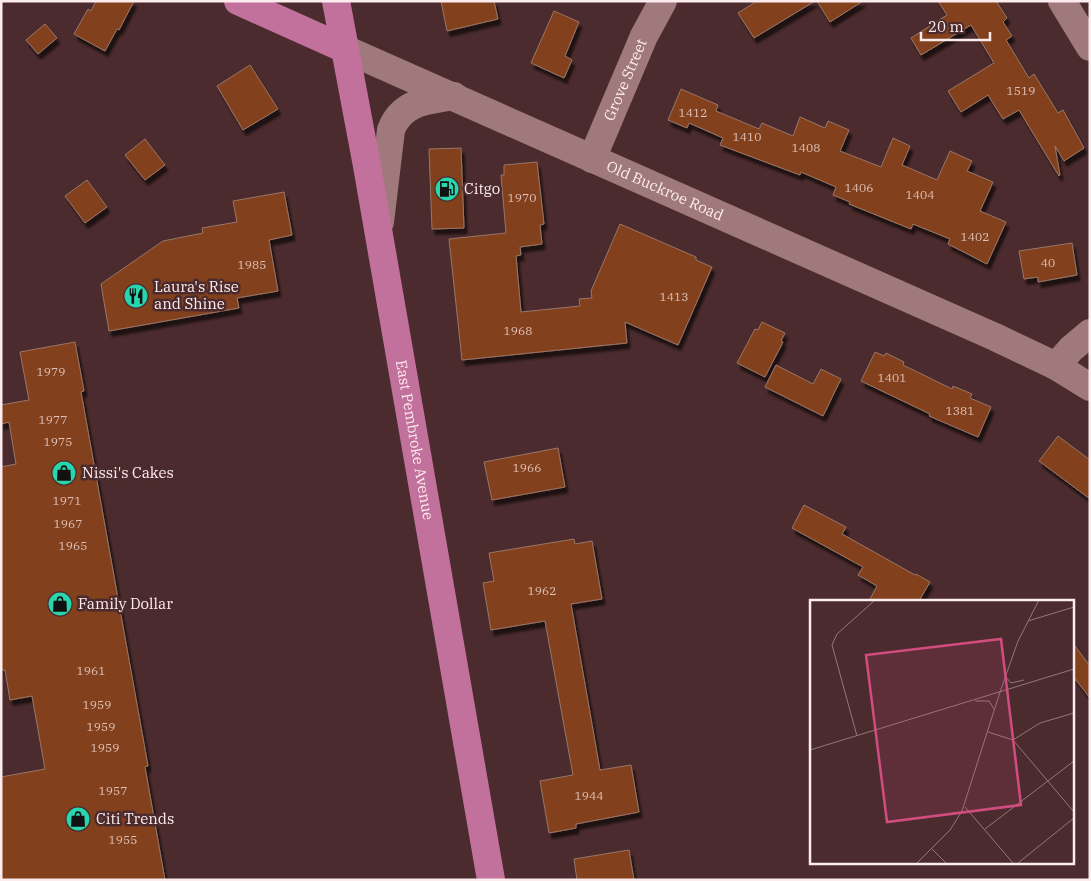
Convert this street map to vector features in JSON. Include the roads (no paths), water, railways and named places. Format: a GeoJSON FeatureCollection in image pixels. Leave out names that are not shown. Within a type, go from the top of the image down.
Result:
{"type":"FeatureCollection","features":[{"type":"Feature","properties":{"kind":"main road","name":"East Pembroke Avenue"},"geometry":{"type":"LineString","coordinates":[[336,1],[491,880]]}},
{"type":"Feature","properties":{"kind":"main road","name":"Old Buckroe Road"},"geometry":{"type":"LineString","coordinates":[[243,2],[345,49]]}},
{"type":"Feature","properties":{"kind":"street","name":"Grove Street"},"geometry":{"type":"LineString","coordinates":[[592,159],[644,36],[663,1]]}},
{"type":"Feature","properties":{"kind":"street"},"geometry":{"type":"LineString","coordinates":[[1062,1],[1090,47]]}},
{"type":"Feature","properties":{"kind":"street","name":"Old Buckroe Road"},"geometry":{"type":"LineString","coordinates":[[345,49],[995,337],[1056,366],[1090,387]]}},
{"type":"Feature","properties":{"kind":"street"},"geometry":{"type":"LineString","coordinates":[[378,233],[391,130],[394,122],[402,112],[416,104],[454,96]]}},
{"type":"Feature","properties":{"kind":"street"},"geometry":{"type":"LineString","coordinates":[[1056,366],[1071,349],[1090,333]]}},
{"type":"Feature","properties":{"kind":"place","name":"Citgo"},"geometry":{"type":"Point","coordinates":[447,189]}},
{"type":"Feature","properties":{"kind":"place","name":"Laura's Rise and Shine"},"geometry":{"type":"Point","coordinates":[136,296]}},
{"type":"Feature","properties":{"kind":"place","name":"Nissi's Cakes"},"geometry":{"type":"Point","coordinates":[64,473]}},
{"type":"Feature","properties":{"kind":"place","name":"Family Dollar"},"geometry":{"type":"Point","coordinates":[60,604]}},
{"type":"Feature","properties":{"kind":"place","name":"Citi Trends"},"geometry":{"type":"Point","coordinates":[78,819]}}]}
